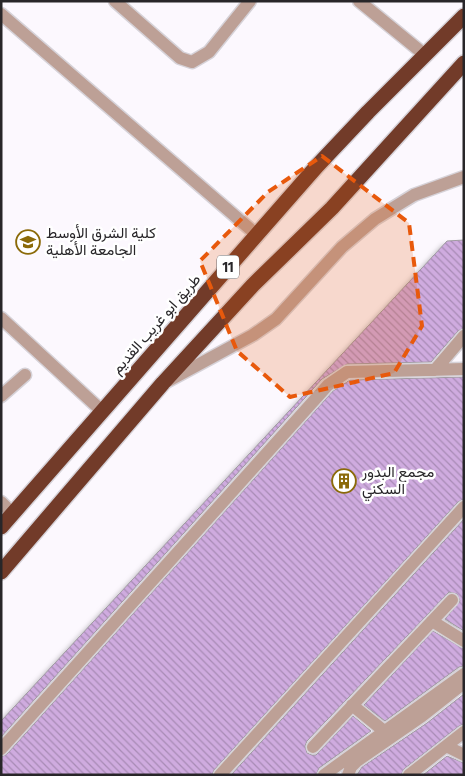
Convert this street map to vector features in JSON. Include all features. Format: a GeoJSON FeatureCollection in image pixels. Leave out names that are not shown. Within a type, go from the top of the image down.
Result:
{"type":"FeatureCollection","features":[{"type":"Feature","properties":{"kind":"highway","name":"طريق ابو غريب القديم"},"geometry":{"type":"LineString","coordinates":[[1,528],[257,234],[362,118],[464,16]]}},
{"type":"Feature","properties":{"kind":"highway","name":"11"},"geometry":{"type":"LineString","coordinates":[[1,572],[163,383],[253,285],[332,208],[464,63]]}},
{"type":"Feature","properties":{"kind":"street"},"geometry":{"type":"LineString","coordinates":[[115,1],[180,58],[192,62],[209,52],[250,1]]}},
{"type":"Feature","properties":{"kind":"street"},"geometry":{"type":"LineString","coordinates":[[359,1],[425,55]]}},
{"type":"Feature","properties":{"kind":"street"},"geometry":{"type":"LineString","coordinates":[[1,14],[257,234]]}},
{"type":"Feature","properties":{"kind":"street"},"geometry":{"type":"LineString","coordinates":[[163,383],[253,335],[276,319],[342,248],[375,218],[414,195],[464,177]]}},
{"type":"Feature","properties":{"kind":"street"},"geometry":{"type":"LineString","coordinates":[[1,318],[103,412]]}},
{"type":"Feature","properties":{"kind":"street"},"geometry":{"type":"LineString","coordinates":[[435,370],[464,336]]}},
{"type":"Feature","properties":{"kind":"street"},"geometry":{"type":"LineString","coordinates":[[1,749],[328,385],[347,372],[464,368]]}},
{"type":"Feature","properties":{"kind":"street"},"geometry":{"type":"LineString","coordinates":[[1,396],[25,375]]}},
{"type":"Feature","properties":{"kind":"street"},"geometry":{"type":"LineString","coordinates":[[1,502],[13,514]]}},
{"type":"Feature","properties":{"kind":"street"},"geometry":{"type":"LineString","coordinates":[[220,775],[464,507]]}},
{"type":"Feature","properties":{"kind":"street"},"geometry":{"type":"LineString","coordinates":[[313,747],[452,600]]}},
{"type":"Feature","properties":{"kind":"street"},"geometry":{"type":"LineString","coordinates":[[432,621],[464,641]]}},
{"type":"Feature","properties":{"kind":"street"},"geometry":{"type":"LineString","coordinates":[[324,775],[464,674]]}},
{"type":"Feature","properties":{"kind":"street"},"geometry":{"type":"LineString","coordinates":[[348,775],[351,767],[357,761],[422,716],[464,683]]}},
{"type":"Feature","properties":{"kind":"street"},"geometry":{"type":"LineString","coordinates":[[352,704],[384,731]]}},
{"type":"Feature","properties":{"kind":"street"},"geometry":{"type":"LineString","coordinates":[[409,775],[464,732]]}},
{"type":"Feature","properties":{"kind":"street"},"geometry":{"type":"LineString","coordinates":[[446,746],[464,755]]}},
{"type":"Feature","properties":{"kind":"highlighted area"},"geometry":{"type":"Polygon","coordinates":[[[322,156],[409,223],[422,326],[394,373],[290,397],[237,351],[200,261],[268,192],[322,156]]]}},
{"type":"Feature","properties":{"kind":"building"},"geometry":{"type":"Polygon","coordinates":[[[464,240],[464,328],[458,331],[431,362],[347,364],[322,379],[1,737],[1,721],[447,241],[464,240]]]}},
{"type":"Feature","properties":{"kind":"building"},"geometry":{"type":"Polygon","coordinates":[[[464,377],[464,499],[458,502],[214,770],[212,775],[1,775],[1,757],[7,754],[333,391],[350,380],[464,377]]]}},
{"type":"Feature","properties":{"kind":"building"},"geometry":{"type":"Polygon","coordinates":[[[464,519],[464,631],[445,619],[460,601],[457,594],[449,592],[307,741],[305,746],[307,753],[316,755],[353,716],[371,731],[319,768],[316,775],[231,775],[464,519]]]}},
{"type":"Feature","properties":{"kind":"building"},"geometry":{"type":"Polygon","coordinates":[[[433,631],[464,649],[464,666],[459,667],[385,721],[364,705],[433,631]]]}},
{"type":"Feature","properties":{"kind":"building"},"geometry":{"type":"Polygon","coordinates":[[[464,694],[464,724],[404,769],[401,775],[357,775],[362,767],[427,723],[464,694]]]}},
{"type":"Feature","properties":{"kind":"building"},"geometry":{"type":"Polygon","coordinates":[[[447,756],[464,763],[464,775],[423,775],[447,756]]]}},
{"type":"Feature","properties":{"kind":"place","name":"كلية الشرق الأوسط الجامعة الأهلية"},"geometry":{"type":"Point","coordinates":[28,242]}},
{"type":"Feature","properties":{"kind":"place","name":"مجمع البدور السكني"},"geometry":{"type":"Point","coordinates":[344,481]}}]}
